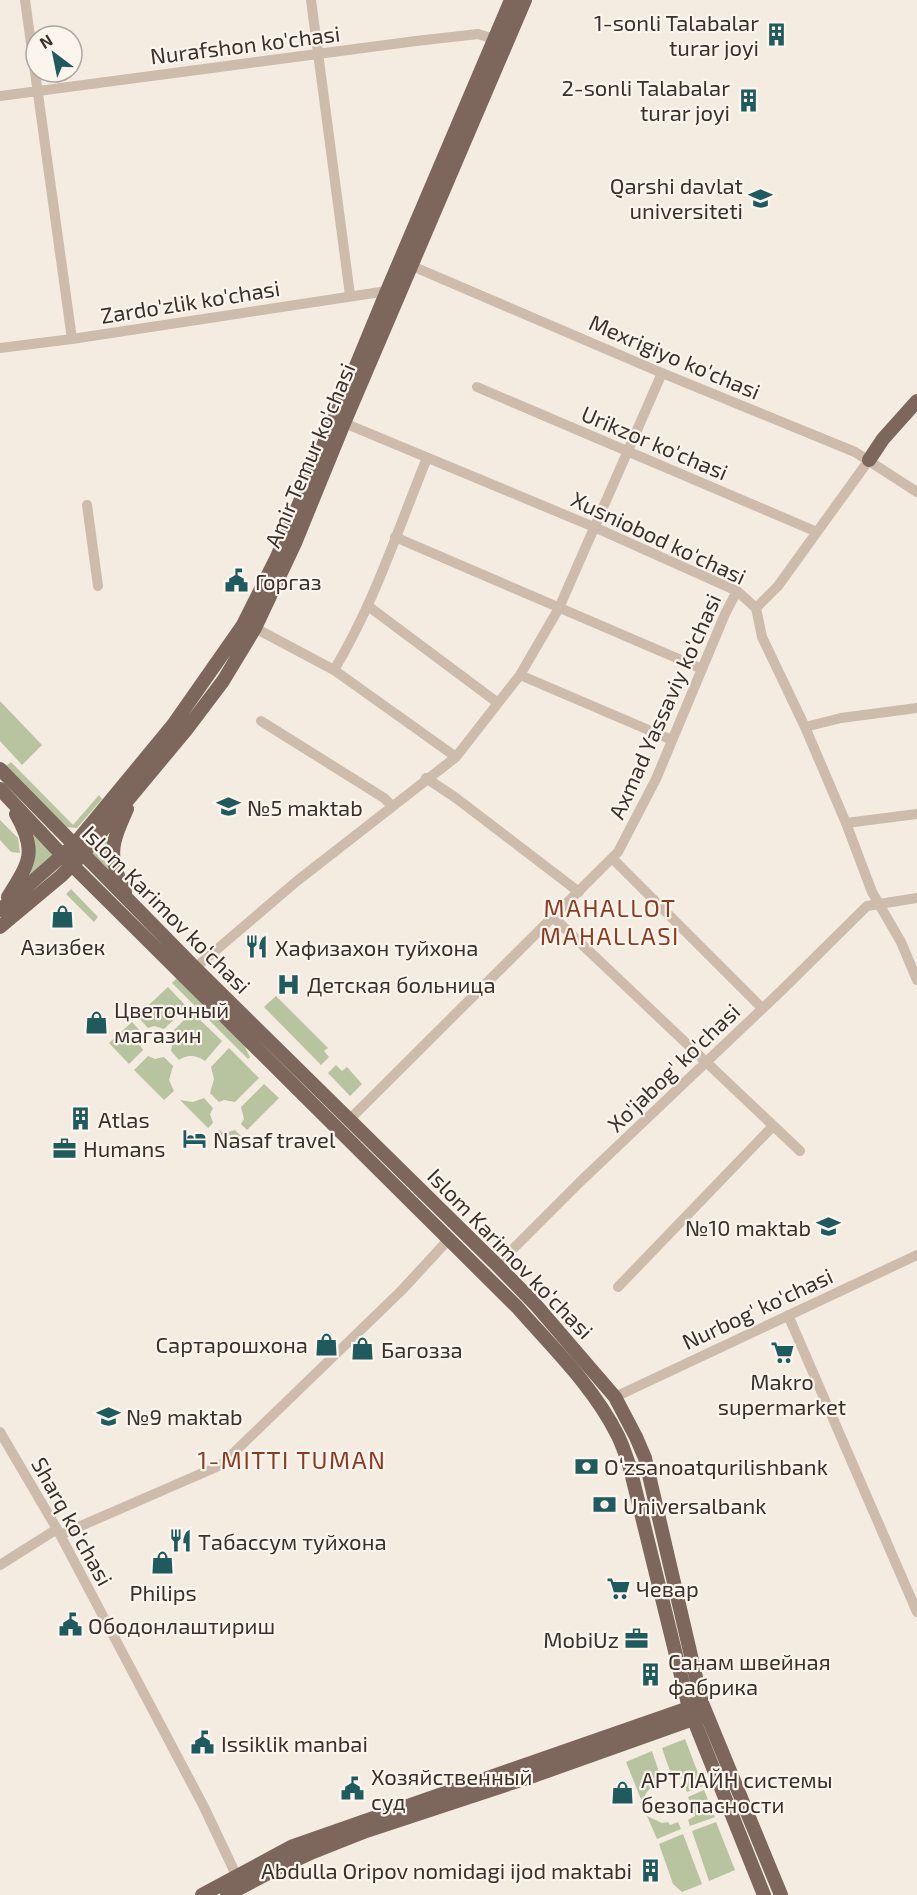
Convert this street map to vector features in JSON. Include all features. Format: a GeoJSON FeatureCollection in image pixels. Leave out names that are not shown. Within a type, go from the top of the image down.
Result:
{"type":"FeatureCollection","features":[{"type":"Feature","properties":{"kind":"main road","name":"Amir Temur ko'chasi"},"geometry":{"type":"LineString","coordinates":[[0,927],[134,794],[223,681],[255,628],[295,543],[387,291],[511,0]]}},
{"type":"Feature","properties":{"kind":"main road","name":"Amir Temur ko'chasi"},"geometry":{"type":"LineString","coordinates":[[0,910],[73,855],[173,725],[243,625],[412,266],[525,0]]}},
{"type":"Feature","properties":{"kind":"main road"},"geometry":{"type":"LineString","coordinates":[[869,460],[883,439],[917,401]]}},
{"type":"Feature","properties":{"kind":"main road"},"geometry":{"type":"LineString","coordinates":[[869,460],[890,443],[917,415]]}},
{"type":"Feature","properties":{"kind":"main road","name":"Islom Karimov ko‘chasi"},"geometry":{"type":"LineString","coordinates":[[0,769],[73,855],[517,1307],[600,1404],[618,1435],[629,1464],[697,1711],[764,1895]]}},
{"type":"Feature","properties":{"kind":"main road"},"geometry":{"type":"LineString","coordinates":[[0,910],[24,870],[30,847],[25,829],[2,792]]}},
{"type":"Feature","properties":{"kind":"main road","name":"Islom Karimov ko‘chasi"},"geometry":{"type":"LineString","coordinates":[[2,792],[130,902],[497,1265],[615,1397],[645,1458],[697,1711],[781,1895]]}},
{"type":"Feature","properties":{"kind":"main road"},"geometry":{"type":"LineString","coordinates":[[130,902],[112,856],[117,831],[134,794]]}},
{"type":"Feature","properties":{"kind":"main road"},"geometry":{"type":"LineString","coordinates":[[517,1307],[519,1299],[528,1297]]}},
{"type":"Feature","properties":{"kind":"main road"},"geometry":{"type":"LineString","coordinates":[[227,1895],[240,1882],[293,1846],[697,1711]]}},
{"type":"Feature","properties":{"kind":"main road"},"geometry":{"type":"LineString","coordinates":[[210,1893],[240,1882]]}},
{"type":"Feature","properties":{"kind":"street"},"geometry":{"type":"LineString","coordinates":[[25,0],[72,339]]}},
{"type":"Feature","properties":{"kind":"street"},"geometry":{"type":"LineString","coordinates":[[311,0],[350,295]]}},
{"type":"Feature","properties":{"kind":"street","name":"Nurafshon ko'chasi"},"geometry":{"type":"LineString","coordinates":[[0,96],[478,34],[494,39]]}},
{"type":"Feature","properties":{"kind":"street","name":"Mexrigiyo ko'chasi"},"geometry":{"type":"LineString","coordinates":[[412,266],[662,373],[855,452],[917,492]]}},
{"type":"Feature","properties":{"kind":"street","name":"Zardo'zlik ko'chasi"},"geometry":{"type":"LineString","coordinates":[[0,348],[387,291]]}},
{"type":"Feature","properties":{"kind":"street"},"geometry":{"type":"LineString","coordinates":[[195,968],[297,881],[426,778],[456,757],[520,675],[559,608],[662,373]]}},
{"type":"Feature","properties":{"kind":"street","name":"Urikzor ko'chasi"},"geometry":{"type":"LineString","coordinates":[[477,387],[817,532]]}},
{"type":"Feature","properties":{"kind":"street","name":"Xusniobod ko'chasi"},"geometry":{"type":"LineString","coordinates":[[339,421],[594,527],[738,591],[756,608],[762,637],[805,727],[846,823],[872,892],[902,942],[917,980]]}},
{"type":"Feature","properties":{"kind":"street"},"geometry":{"type":"LineString","coordinates":[[334,670],[368,606],[427,458]]}},
{"type":"Feature","properties":{"kind":"street"},"geometry":{"type":"LineString","coordinates":[[756,608],[778,586],[869,460]]}},
{"type":"Feature","properties":{"kind":"street"},"geometry":{"type":"LineString","coordinates":[[87,505],[98,586]]}},
{"type":"Feature","properties":{"kind":"street"},"geometry":{"type":"LineString","coordinates":[[395,537],[702,669]]}},
{"type":"Feature","properties":{"kind":"street","name":"Axmad Yassaviy ko'chasi"},"geometry":{"type":"LineString","coordinates":[[349,1120],[618,852],[656,779],[725,614],[738,591]]}},
{"type":"Feature","properties":{"kind":"street"},"geometry":{"type":"LineString","coordinates":[[368,606],[498,702]]}},
{"type":"Feature","properties":{"kind":"street"},"geometry":{"type":"LineString","coordinates":[[255,628],[334,670],[456,757]]}},
{"type":"Feature","properties":{"kind":"street"},"geometry":{"type":"LineString","coordinates":[[520,675],[672,741]]}},
{"type":"Feature","properties":{"kind":"street"},"geometry":{"type":"LineString","coordinates":[[805,727],[841,718],[917,708]]}},
{"type":"Feature","properties":{"kind":"street"},"geometry":{"type":"LineString","coordinates":[[261,722],[384,798],[392,806]]}},
{"type":"Feature","properties":{"kind":"street"},"geometry":{"type":"LineString","coordinates":[[426,778],[456,798],[579,892]]}},
{"type":"Feature","properties":{"kind":"street"},"geometry":{"type":"LineString","coordinates":[[846,823],[917,814]]}},
{"type":"Feature","properties":{"kind":"street"},"geometry":{"type":"LineString","coordinates":[[612,858],[762,1008]]}},
{"type":"Feature","properties":{"kind":"street"},"geometry":{"type":"LineString","coordinates":[[879,904],[917,898]]}},
{"type":"Feature","properties":{"kind":"street","name":"Xo'jabog' ko'chasi"},"geometry":{"type":"LineString","coordinates":[[497,1265],[582,1180],[867,906],[879,904]]}},
{"type":"Feature","properties":{"kind":"street"},"geometry":{"type":"LineString","coordinates":[[553,917],[800,1151]]}},
{"type":"Feature","properties":{"kind":"street"},"geometry":{"type":"LineString","coordinates":[[618,1287],[773,1126]]}},
{"type":"Feature","properties":{"kind":"street"},"geometry":{"type":"LineString","coordinates":[[0,1565],[59,1532],[221,1465],[402,1290],[448,1239]]}},
{"type":"Feature","properties":{"kind":"street","name":"Nurbog' ko'chasi"},"geometry":{"type":"LineString","coordinates":[[615,1397],[917,1256]]}},
{"type":"Feature","properties":{"kind":"street"},"geometry":{"type":"LineString","coordinates":[[788,1315],[917,1611]]}},
{"type":"Feature","properties":{"kind":"street","name":"Sharq ko‘chasi"},"geometry":{"type":"LineString","coordinates":[[0,1432],[59,1532],[204,1807],[240,1882]]}},
{"type":"Feature","properties":{"kind":"green space"},"geometry":{"type":"Polygon","coordinates":[[[0,701],[42,745],[22,765],[0,741],[0,701]]]}},
{"type":"Feature","properties":{"kind":"green space"},"geometry":{"type":"Polygon","coordinates":[[[11,762],[73,825],[99,795],[102,799],[77,828],[66,827],[6,766],[11,762]]]}},
{"type":"Feature","properties":{"kind":"green space"},"geometry":{"type":"Polygon","coordinates":[[[0,820],[18,838],[20,853],[11,852],[0,840],[0,820]]]}},
{"type":"Feature","properties":{"kind":"green space"},"geometry":{"type":"Polygon","coordinates":[[[27,827],[54,855],[23,881],[27,827]]]}},
{"type":"Feature","properties":{"kind":"green space"},"geometry":{"type":"Polygon","coordinates":[[[113,831],[114,876],[92,854],[113,831]]]}},
{"type":"Feature","properties":{"kind":"green space"},"geometry":{"type":"Polygon","coordinates":[[[71,889],[98,917],[94,922],[66,894],[71,889]]]}},
{"type":"Feature","properties":{"kind":"green space"},"geometry":{"type":"Polygon","coordinates":[[[178,977],[242,1041],[250,1057],[248,1059],[172,983],[178,977]]]}},
{"type":"Feature","properties":{"kind":"green space"},"geometry":{"type":"Polygon","coordinates":[[[168,987],[187,1007],[164,1029],[154,1026],[148,1028],[137,1016],[168,987]]]}},
{"type":"Feature","properties":{"kind":"green space"},"geometry":{"type":"Polygon","coordinates":[[[276,996],[328,1048],[324,1051],[329,1057],[321,1065],[264,1007],[276,996]]]}},
{"type":"Feature","properties":{"kind":"green space"},"geometry":{"type":"Polygon","coordinates":[[[192,1012],[222,1041],[205,1061],[192,1056],[179,1060],[171,1051],[173,1040],[170,1034],[192,1012]]]}},
{"type":"Feature","properties":{"kind":"green space"},"geometry":{"type":"Polygon","coordinates":[[[132,1022],[143,1034],[140,1045],[143,1050],[129,1064],[109,1043],[132,1022]]]}},
{"type":"Feature","properties":{"kind":"green space"},"geometry":{"type":"Polygon","coordinates":[[[229,1048],[259,1078],[235,1102],[224,1100],[219,1102],[210,1093],[214,1079],[211,1067],[229,1048]]]}},
{"type":"Feature","properties":{"kind":"green space"},"geometry":{"type":"Polygon","coordinates":[[[148,1056],[155,1059],[164,1057],[173,1066],[169,1080],[174,1091],[164,1100],[134,1070],[148,1056]]]}},
{"type":"Feature","properties":{"kind":"green space"},"geometry":{"type":"Polygon","coordinates":[[[336,1065],[342,1071],[347,1067],[362,1084],[350,1096],[328,1073],[336,1065]]]}},
{"type":"Feature","properties":{"kind":"green space"},"geometry":{"type":"Polygon","coordinates":[[[264,1084],[279,1098],[247,1130],[241,1124],[244,1119],[241,1107],[264,1084]]]}},
{"type":"Feature","properties":{"kind":"green space"},"geometry":{"type":"Polygon","coordinates":[[[204,1098],[213,1108],[210,1114],[213,1123],[208,1128],[180,1100],[193,1102],[204,1098]]]}},
{"type":"Feature","properties":{"kind":"green space"},"geometry":{"type":"Polygon","coordinates":[[[219,1130],[224,1133],[235,1130],[241,1136],[228,1149],[214,1135],[219,1130]]]}},
{"type":"Feature","properties":{"kind":"green space"},"geometry":{"type":"Polygon","coordinates":[[[685,1739],[703,1786],[687,1792],[679,1772],[671,1774],[662,1748],[685,1739]]]}},
{"type":"Feature","properties":{"kind":"green space"},"geometry":{"type":"Polygon","coordinates":[[[652,1751],[661,1778],[654,1782],[655,1786],[646,1793],[643,1804],[626,1762],[652,1751]]]}},
{"type":"Feature","properties":{"kind":"green space"},"geometry":{"type":"Polygon","coordinates":[[[704,1790],[715,1817],[690,1826],[688,1820],[695,1816],[688,1797],[704,1790]]]}},
{"type":"Feature","properties":{"kind":"green space"},"geometry":{"type":"Polygon","coordinates":[[[647,1816],[662,1823],[668,1822],[670,1825],[678,1822],[681,1829],[657,1839],[647,1816]]]}},
{"type":"Feature","properties":{"kind":"green space"},"geometry":{"type":"Polygon","coordinates":[[[716,1822],[735,1870],[709,1881],[692,1831],[716,1822]]]}},
{"type":"Feature","properties":{"kind":"green space"},"geometry":{"type":"Polygon","coordinates":[[[683,1834],[702,1884],[682,1892],[673,1884],[659,1844],[683,1834]]]}},
{"type":"Feature","properties":{"kind":"place","name":"1-sonli Talabalar turar joyi"},"geometry":{"type":"Point","coordinates":[777,35]}},
{"type":"Feature","properties":{"kind":"place","name":"2-sonli Talabalar turar joyi"},"geometry":{"type":"Point","coordinates":[748,100]}},
{"type":"Feature","properties":{"kind":"place","name":"Qarshi davlat universiteti"},"geometry":{"type":"Point","coordinates":[761,198]}},
{"type":"Feature","properties":{"kind":"place","name":"Горгаз"},"geometry":{"type":"Point","coordinates":[237,581]}},
{"type":"Feature","properties":{"kind":"place","name":"№5 maktab"},"geometry":{"type":"Point","coordinates":[229,807]}},
{"type":"Feature","properties":{"kind":"place","name":"Азизбек"},"geometry":{"type":"Point","coordinates":[63,917]}},
{"type":"Feature","properties":{"kind":"place","name":"Хафизахон туйхона"},"geometry":{"type":"Point","coordinates":[257,947]}},
{"type":"Feature","properties":{"kind":"place","name":"Детская больница"},"geometry":{"type":"Point","coordinates":[289,984]}},
{"type":"Feature","properties":{"kind":"place","name":"Цветочный магазин"},"geometry":{"type":"Point","coordinates":[96,1022]}},
{"type":"Feature","properties":{"kind":"place","name":"Atlas"},"geometry":{"type":"Point","coordinates":[80,1119]}},
{"type":"Feature","properties":{"kind":"place","name":"Nasaf travel"},"geometry":{"type":"Point","coordinates":[195,1139]}},
{"type":"Feature","properties":{"kind":"place","name":"Humans"},"geometry":{"type":"Point","coordinates":[65,1148]}},
{"type":"Feature","properties":{"kind":"place","name":"№10 maktab"},"geometry":{"type":"Point","coordinates":[829,1227]}},
{"type":"Feature","properties":{"kind":"place","name":"Сартарошхона"},"geometry":{"type":"Point","coordinates":[326,1344]}},
{"type":"Feature","properties":{"kind":"place","name":"Багозза"},"geometry":{"type":"Point","coordinates":[363,1349]}},
{"type":"Feature","properties":{"kind":"place","name":"Makro supermarket"},"geometry":{"type":"Point","coordinates":[782,1352]}},
{"type":"Feature","properties":{"kind":"place","name":"№9 maktab"},"geometry":{"type":"Point","coordinates":[108,1416]}},
{"type":"Feature","properties":{"kind":"place","name":"Oʻzsanoatqurilishbank"},"geometry":{"type":"Point","coordinates":[586,1466]}},
{"type":"Feature","properties":{"kind":"place","name":"Universalbank"},"geometry":{"type":"Point","coordinates":[605,1505]}},
{"type":"Feature","properties":{"kind":"place","name":"Табассум туйхона"},"geometry":{"type":"Point","coordinates":[180,1541]}},
{"type":"Feature","properties":{"kind":"place","name":"Philips"},"geometry":{"type":"Point","coordinates":[163,1563]}},
{"type":"Feature","properties":{"kind":"place","name":"Чевар"},"geometry":{"type":"Point","coordinates":[618,1588]}},
{"type":"Feature","properties":{"kind":"place","name":"Ободонлаштириш"},"geometry":{"type":"Point","coordinates":[70,1625]}},
{"type":"Feature","properties":{"kind":"place","name":"MobiUz"},"geometry":{"type":"Point","coordinates":[637,1639]}},
{"type":"Feature","properties":{"kind":"place","name":"Санам швейная фабрика"},"geometry":{"type":"Point","coordinates":[650,1674]}},
{"type":"Feature","properties":{"kind":"place","name":"Issiklik manbai"},"geometry":{"type":"Point","coordinates":[203,1743]}},
{"type":"Feature","properties":{"kind":"place","name":"Хозяйственный суд"},"geometry":{"type":"Point","coordinates":[353,1789]}},
{"type":"Feature","properties":{"kind":"place","name":"АРТЛАЙН системы безопасности"},"geometry":{"type":"Point","coordinates":[623,1792]}},
{"type":"Feature","properties":{"kind":"place","name":"Abdulla Oripov nomidagi ijod maktabi"},"geometry":{"type":"Point","coordinates":[650,1870]}},
{"type":"Feature","properties":{"kind":"district","name":"MAHALLOT MAHALLASI"},"geometry":{"type":"Point","coordinates":[610,921]}},
{"type":"Feature","properties":{"kind":"district","name":"1-MITTI TUMAN"},"geometry":{"type":"Point","coordinates":[292,1459]}}]}
